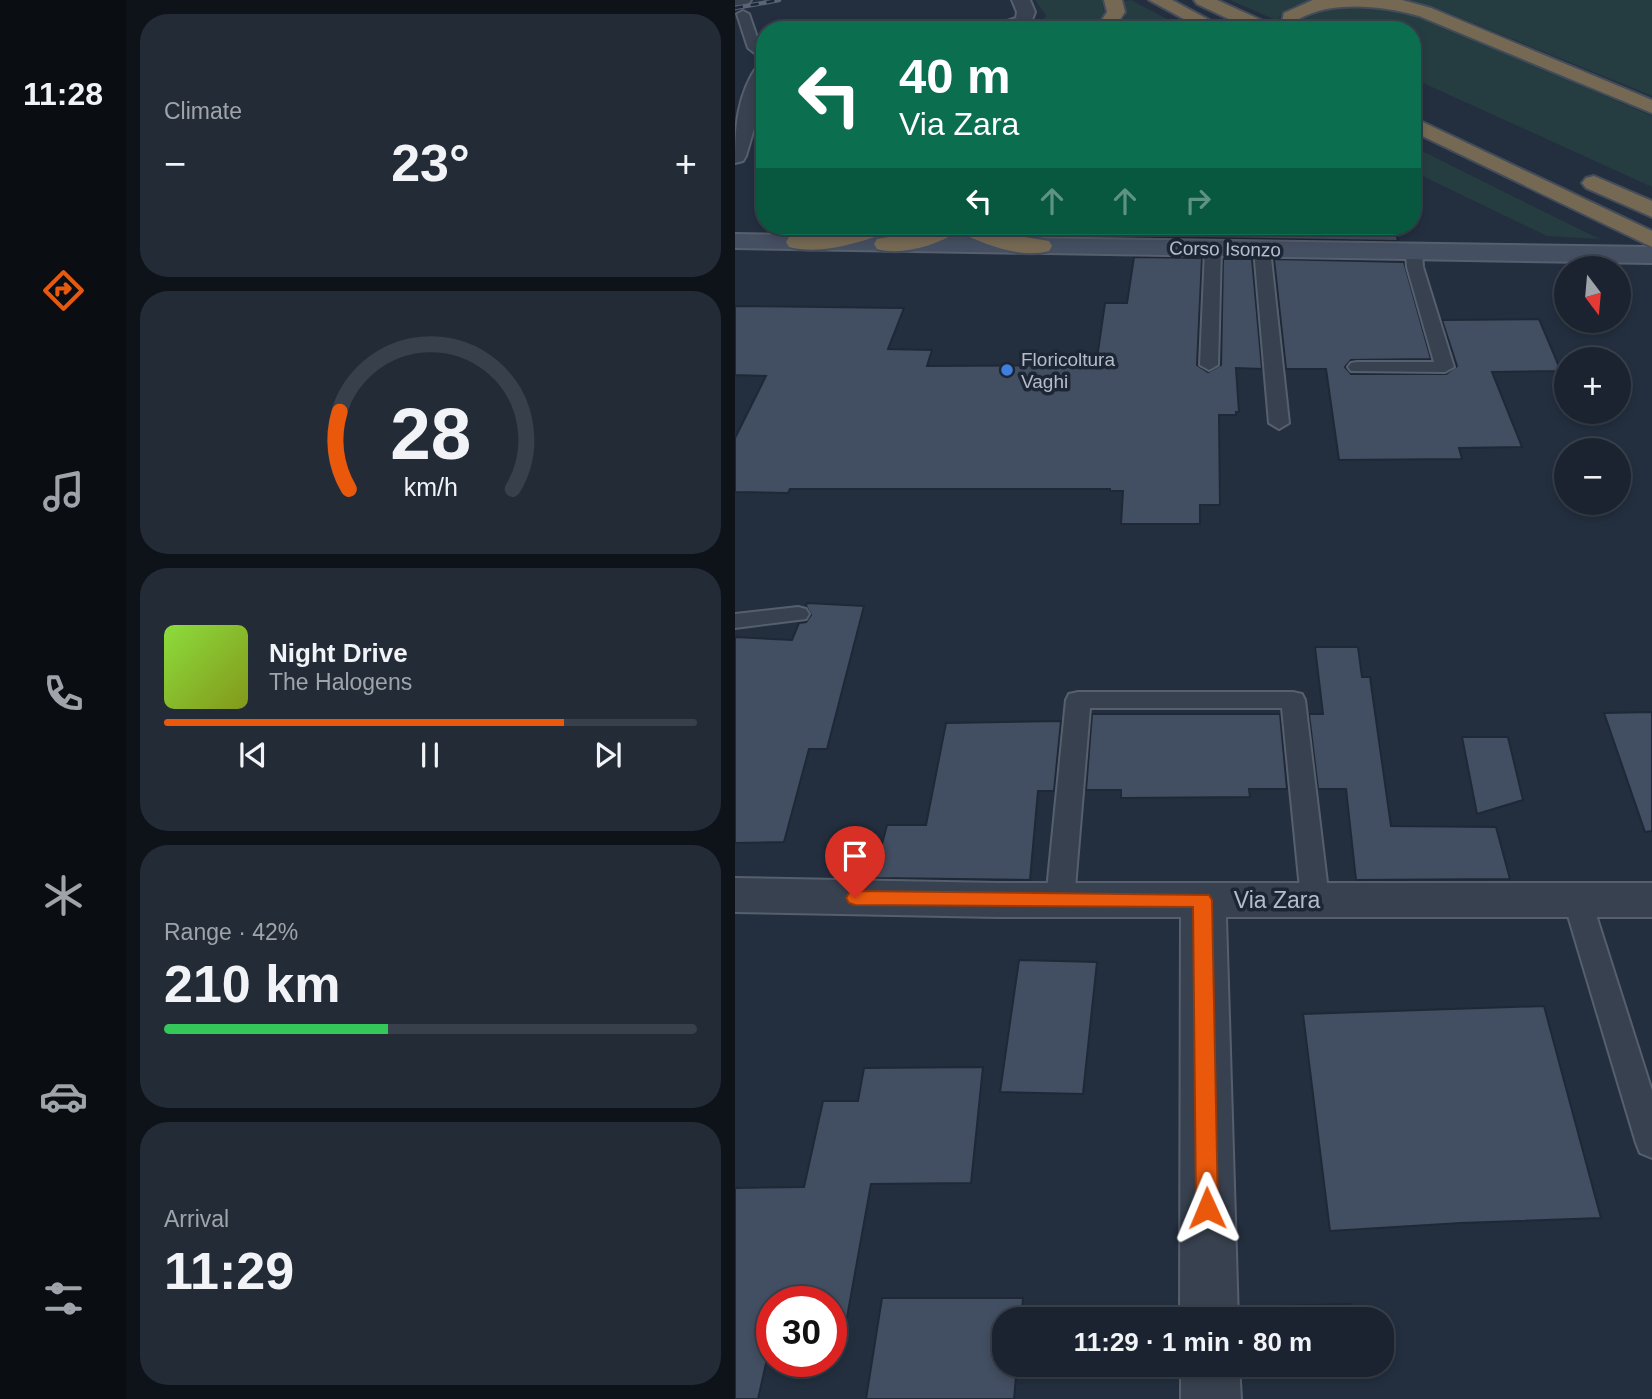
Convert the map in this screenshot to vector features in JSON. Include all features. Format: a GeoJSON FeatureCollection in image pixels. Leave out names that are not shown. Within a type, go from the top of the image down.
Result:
{"type":"FeatureCollection","features":[{"type":"Feature","properties":{"kind":"highway"},"geometry":{"type":"LineString","coordinates":[[1110,21],[1116,12],[1113,0]]}},
{"type":"Feature","properties":{"kind":"highway"},"geometry":{"type":"LineString","coordinates":[[1158,0],[1201,21]]}},
{"type":"Feature","properties":{"kind":"highway"},"geometry":{"type":"LineString","coordinates":[[1203,0],[1248,21]]}},
{"type":"Feature","properties":{"kind":"highway"},"geometry":{"type":"LineString","coordinates":[[1367,0],[1425,12],[1652,107]]}},
{"type":"Feature","properties":{"kind":"highway"},"geometry":{"type":"LineString","coordinates":[[1290,21],[1290,17],[1302,9],[1338,1],[1378,1]]}},
{"type":"Feature","properties":{"kind":"highway"},"geometry":{"type":"LineString","coordinates":[[1421,128],[1645,237]]}},
{"type":"Feature","properties":{"kind":"highway"},"geometry":{"type":"LineString","coordinates":[[1576,174],[1652,210]]}},
{"type":"Feature","properties":{"kind":"street"},"geometry":{"type":"LineString","coordinates":[[1021,0],[1026,12],[1024,21]]}},
{"type":"Feature","properties":{"kind":"street"},"geometry":{"type":"LineString","coordinates":[[735,156],[756,87]]}},
{"type":"Feature","properties":{"kind":"street","name":"Corso Isonzo"},"geometry":{"type":"LineString","coordinates":[[735,241],[798,242],[886,235],[968,235],[1040,246],[1652,255]]}},
{"type":"Feature","properties":{"kind":"street","name":"Via Zara"},"geometry":{"type":"LineString","coordinates":[[735,895],[1060,900],[1652,900]]}},
{"type":"Feature","properties":{"kind":"street"},"geometry":{"type":"LineString","coordinates":[[1203,900],[1209,1307]]}},
{"type":"Feature","properties":{"kind":"street"},"geometry":{"type":"LineString","coordinates":[[1210,1377],[1211,1399]]}},
{"type":"Feature","properties":{"kind":"lane"},"geometry":{"type":"LineString","coordinates":[[740,5],[756,50]]}},
{"type":"Feature","properties":{"kind":"lane"},"geometry":{"type":"LineString","coordinates":[[1209,365],[1213,248]]}},
{"type":"Feature","properties":{"kind":"lane"},"geometry":{"type":"LineString","coordinates":[[1262,249],[1279,423]]}},
{"type":"Feature","properties":{"kind":"lane"},"geometry":{"type":"LineString","coordinates":[[1357,367],[1445,367],[1415,267],[1414,252]]}},
{"type":"Feature","properties":{"kind":"lane"},"geometry":{"type":"LineString","coordinates":[[735,621],[798,614]]}},
{"type":"Feature","properties":{"kind":"lane"},"geometry":{"type":"LineString","coordinates":[[1060,900],[1078,700],[1293,700],[1315,900]]}},
{"type":"Feature","properties":{"kind":"lane"},"geometry":{"type":"LineString","coordinates":[[1577,899],[1652,1143]]}},
{"type":"Feature","properties":{"kind":"green space"},"geometry":{"type":"Polygon","coordinates":[[[1035,0],[1102,0],[1105,16],[1101,21],[1043,21],[1046,15],[1035,0]]]}},
{"type":"Feature","properties":{"kind":"green space"},"geometry":{"type":"Polygon","coordinates":[[[1131,0],[1171,21],[1123,21],[1125,17],[1124,1],[1131,0]]]}},
{"type":"Feature","properties":{"kind":"green space"},"geometry":{"type":"Polygon","coordinates":[[[1230,0],[1316,1],[1295,6],[1285,11],[1279,19],[1273,19],[1230,0]]]}},
{"type":"Feature","properties":{"kind":"green space"},"geometry":{"type":"Polygon","coordinates":[[[1409,0],[1652,0],[1652,96],[1446,12],[1409,0]]]}},
{"type":"Feature","properties":{"kind":"green space"},"geometry":{"type":"Polygon","coordinates":[[[1341,5],[1399,10],[1652,116],[1652,187],[1421,82],[1421,21],[1301,21],[1304,15],[1341,5]]]}},
{"type":"Feature","properties":{"kind":"green space"},"geometry":{"type":"Polygon","coordinates":[[[1421,150],[1601,239],[1547,236],[1421,175],[1421,150]]]}},
{"type":"Feature","properties":{"kind":"building"},"geometry":{"type":"Polygon","coordinates":[[[1396,235],[1398,241],[1136,237],[1396,235]]]}},
{"type":"Feature","properties":{"kind":"building"},"geometry":{"type":"Polygon","coordinates":[[[1134,257],[1202,258],[1197,365],[1208,372],[1221,365],[1223,259],[1252,259],[1262,369],[1236,368],[1239,412],[1236,412],[1236,415],[1219,415],[1220,505],[1200,505],[1200,524],[1121,524],[1123,491],[1110,489],[790,489],[788,493],[735,492],[735,438],[766,376],[735,375],[735,306],[904,308],[888,349],[932,350],[927,366],[1096,365],[1105,303],[1127,303],[1134,257]]]}},
{"type":"Feature","properties":{"kind":"building"},"geometry":{"type":"Polygon","coordinates":[[[1274,259],[1404,262],[1431,359],[1351,360],[1345,367],[1351,374],[1446,374],[1457,366],[1442,320],[1539,319],[1554,354],[1554,371],[1492,372],[1522,447],[1459,448],[1462,459],[1339,460],[1326,369],[1286,369],[1274,259]]]}},
{"type":"Feature","properties":{"kind":"building"},"geometry":{"type":"Polygon","coordinates":[[[807,603],[864,606],[827,749],[809,749],[784,842],[735,843],[735,637],[792,640],[799,623],[806,622],[811,615],[807,603]]]}},
{"type":"Feature","properties":{"kind":"building"},"geometry":{"type":"Polygon","coordinates":[[[1315,647],[1358,647],[1362,677],[1370,677],[1391,826],[1496,827],[1510,879],[1356,880],[1346,789],[1318,789],[1309,714],[1323,714],[1315,647]]]}},
{"type":"Feature","properties":{"kind":"building"},"geometry":{"type":"Polygon","coordinates":[[[1652,712],[1652,831],[1645,832],[1604,713],[1652,712]]]}},
{"type":"Feature","properties":{"kind":"building"},"geometry":{"type":"Polygon","coordinates":[[[1092,714],[1280,714],[1287,789],[1249,789],[1250,797],[1121,798],[1121,790],[1086,790],[1092,714]]]}},
{"type":"Feature","properties":{"kind":"building"},"geometry":{"type":"Polygon","coordinates":[[[1061,721],[1054,791],[1038,791],[1030,880],[873,878],[887,825],[926,825],[946,723],[1061,721]]]}},
{"type":"Feature","properties":{"kind":"building"},"geometry":{"type":"Polygon","coordinates":[[[1462,737],[1508,737],[1523,800],[1477,814],[1462,737]]]}},
{"type":"Feature","properties":{"kind":"building"},"geometry":{"type":"Polygon","coordinates":[[[1019,960],[1097,962],[1083,1094],[1000,1092],[1019,960]]]}},
{"type":"Feature","properties":{"kind":"building"},"geometry":{"type":"Polygon","coordinates":[[[1544,1006],[1601,1218],[1330,1231],[1303,1014],[1544,1006]]]}},
{"type":"Feature","properties":{"kind":"building"},"geometry":{"type":"Polygon","coordinates":[[[983,1067],[971,1183],[871,1184],[847,1317],[847,1286],[756,1286],[756,1377],[763,1377],[758,1399],[735,1399],[735,1188],[804,1187],[823,1101],[858,1101],[864,1068],[983,1067]]]}},
{"type":"Feature","properties":{"kind":"building"},"geometry":{"type":"Polygon","coordinates":[[[882,1298],[1023,1298],[1022,1307],[992,1307],[992,1377],[1016,1377],[1014,1399],[866,1399],[882,1298]]]}},
{"type":"Feature","properties":{"kind":"building"},"geometry":{"type":"Polygon","coordinates":[[[1350,1304],[1350,1307],[1280,1307],[1350,1304]]]}},
{"type":"Feature","properties":{"kind":"railway"},"geometry":{"type":"LineString","coordinates":[[735,8],[779,0]]}},
{"type":"Feature","properties":{"kind":"place","name":"Floricoltura Vaghi"},"geometry":{"type":"Point","coordinates":[1007,370]}},
{"type":"Feature","properties":{"kind":"route"},"geometry":{"type":"LineString","coordinates":[[855,898],[1203,900],[1207,1208]]}}]}
